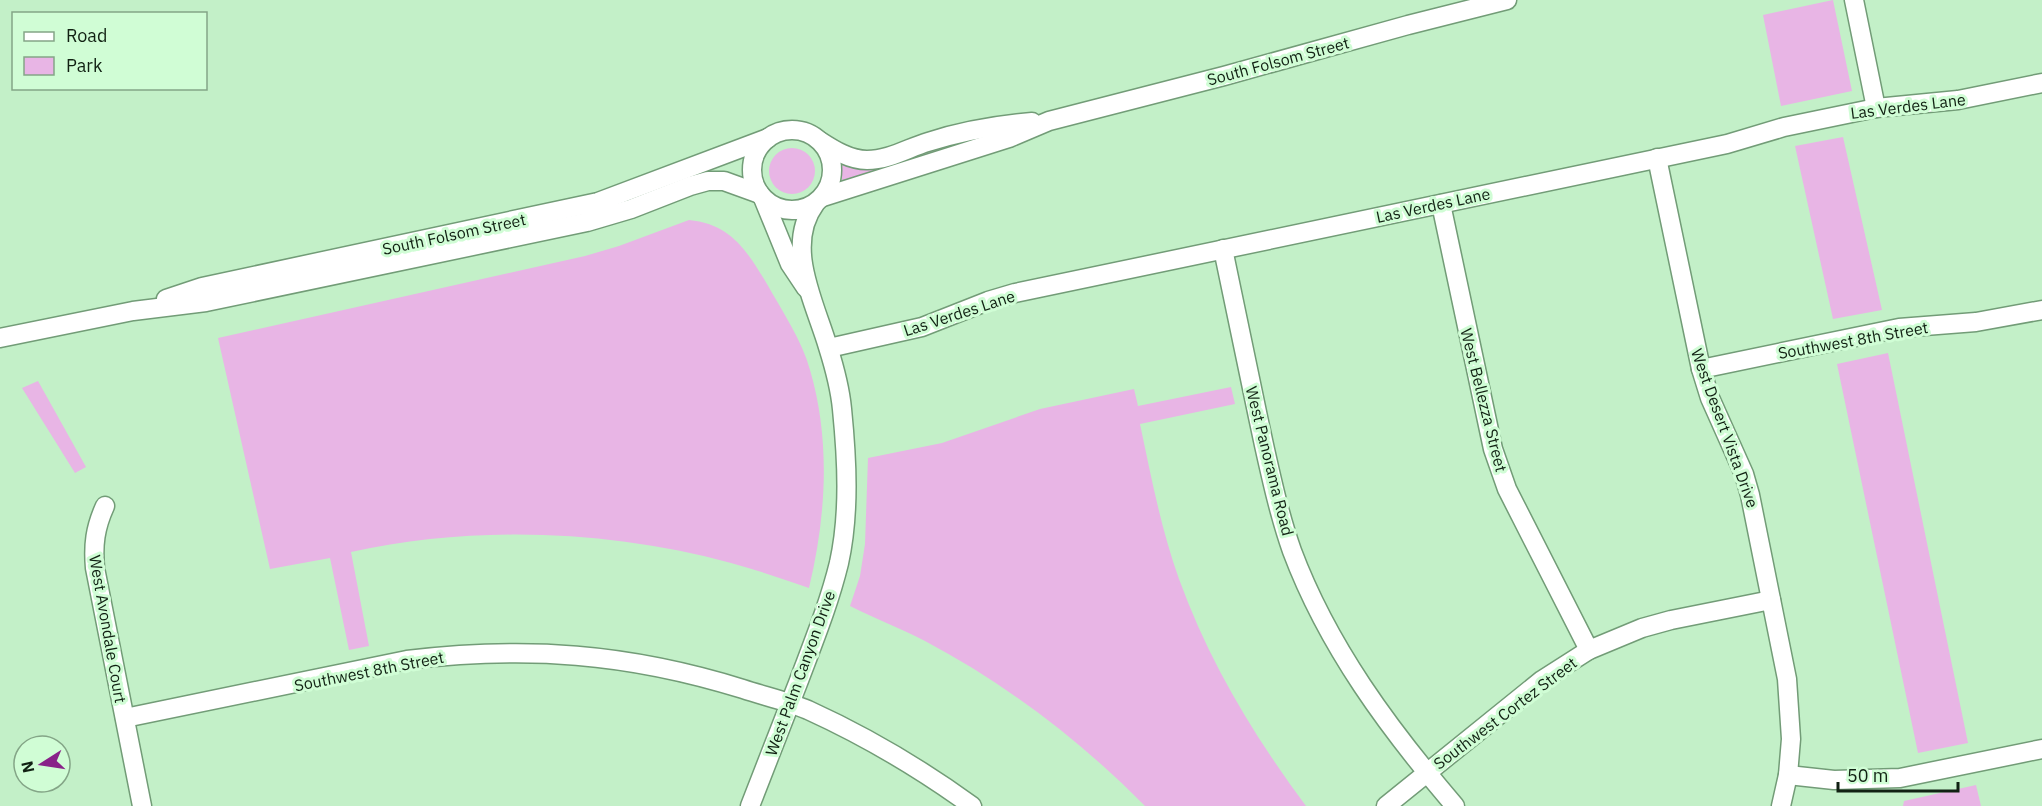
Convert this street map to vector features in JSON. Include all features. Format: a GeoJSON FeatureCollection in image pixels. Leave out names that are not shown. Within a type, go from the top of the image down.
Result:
{"type":"FeatureCollection","features":[{"type":"Feature","properties":{"kind":"street","name":"South Folsom Street"},"geometry":{"type":"LineString","coordinates":[[819,200],[1009,138],[1049,121],[1507,0]]}},
{"type":"Feature","properties":{"kind":"street"},"geometry":{"type":"LineString","coordinates":[[1854,0],[1876,108]]}},
{"type":"Feature","properties":{"kind":"street","name":"Las Verdes Lane"},"geometry":{"type":"LineString","coordinates":[[829,348],[922,327],[988,301],[1015,294],[1726,144],[1784,127],[1876,108],[1958,100],[2042,83]]}},
{"type":"Feature","properties":{"kind":"street","name":"South Folsom Street"},"geometry":{"type":"LineString","coordinates":[[820,140],[850,157],[876,159],[961,132],[1005,124],[1049,121]]}},
{"type":"Feature","properties":{"kind":"street"},"geometry":{"type":"LineString","coordinates":[[794,130],[808,133],[820,140],[827,150],[832,168],[829,187],[819,200],[805,209],[794,211],[783,210],[772,205],[761,196],[754,183],[752,170],[759,147],[768,138],[780,132],[794,130]]}},
{"type":"Feature","properties":{"kind":"street","name":"South Folsom Street"},"geometry":{"type":"LineString","coordinates":[[134,311],[202,287],[598,202],[768,138]]}},
{"type":"Feature","properties":{"kind":"street","name":"West Desert Vista Drive"},"geometry":{"type":"LineString","coordinates":[[1657,158],[1701,369],[1710,398],[1744,474],[1750,495],[1790,699],[1791,739],[1788,775],[1781,806]]}},
{"type":"Feature","properties":{"kind":"street","name":"South Folsom Street"},"geometry":{"type":"LineString","coordinates":[[0,338],[134,311],[207,302],[587,222],[631,209],[708,181],[723,181],[761,196]]}},
{"type":"Feature","properties":{"kind":"street","name":"West Palm Canyon Drive"},"geometry":{"type":"LineString","coordinates":[[761,196],[790,264],[809,292]]}},
{"type":"Feature","properties":{"kind":"street","name":"West Palm Canyon Drive"},"geometry":{"type":"LineString","coordinates":[[750,806],[824,615],[839,561],[847,464],[842,405],[829,348],[809,292],[802,239],[808,213],[819,200]]}},
{"type":"Feature","properties":{"kind":"street","name":"West Bellezza Street"},"geometry":{"type":"LineString","coordinates":[[1441,204],[1493,449],[1507,489],[1589,650]]}},
{"type":"Feature","properties":{"kind":"street","name":"West Panorama Road"},"geometry":{"type":"LineString","coordinates":[[1223,249],[1276,497],[1292,550],[1309,591],[1361,686],[1426,773],[1455,806]]}},
{"type":"Feature","properties":{"kind":"street","name":"Southwest 8th Street"},"geometry":{"type":"LineString","coordinates":[[1701,369],[1899,328],[1997,319],[2042,310]]}},
{"type":"Feature","properties":{"kind":"street","name":"West Avondale Court"},"geometry":{"type":"LineString","coordinates":[[105,506],[96,526],[93,547],[94,568],[142,806]]}},
{"type":"Feature","properties":{"kind":"street","name":"Southwest Cortez Street"},"geometry":{"type":"LineString","coordinates":[[1386,806],[1542,680],[1589,650],[1661,622],[1771,600]]}},
{"type":"Feature","properties":{"kind":"street","name":"Southwest 8th Street"},"geometry":{"type":"LineString","coordinates":[[125,718],[407,660],[451,655],[527,652],[632,661],[699,675],[807,710],[908,764],[972,806]]}},
{"type":"Feature","properties":{"kind":"street"},"geometry":{"type":"LineString","coordinates":[[1788,775],[1843,780],[1900,778],[2042,748]]}},
{"type":"Feature","properties":{"kind":"green space"},"geometry":{"type":"Polygon","coordinates":[[[1833,0],[1852,91],[1781,106],[1763,15],[1833,0]]]}},
{"type":"Feature","properties":{"kind":"green space"},"geometry":{"type":"Polygon","coordinates":[[[1007,129],[842,182],[842,163],[1007,129]]]}},
{"type":"Feature","properties":{"kind":"green space"},"geometry":{"type":"Polygon","coordinates":[[[1843,137],[1882,310],[1833,319],[1795,146],[1843,137]]]}},
{"type":"Feature","properties":{"kind":"green space"},"geometry":{"type":"Polygon","coordinates":[[[792,148],[808,155],[815,171],[808,187],[792,194],[776,187],[769,171],[776,155],[792,148]]]}},
{"type":"Feature","properties":{"kind":"green space"},"geometry":{"type":"Polygon","coordinates":[[[689,220],[716,227],[727,233],[745,250],[797,337],[810,370],[821,424],[824,479],[819,534],[809,588],[741,566],[685,552],[590,538],[494,535],[398,543],[351,552],[369,646],[349,650],[330,558],[270,569],[218,338],[585,256],[689,220]]]}},
{"type":"Feature","properties":{"kind":"green space"},"geometry":{"type":"Polygon","coordinates":[[[1888,353],[1968,743],[1918,753],[1837,364],[1888,353]]]}},
{"type":"Feature","properties":{"kind":"green space"},"geometry":{"type":"Polygon","coordinates":[[[38,381],[86,467],[75,473],[22,388],[38,381]]]}},
{"type":"Feature","properties":{"kind":"green space"},"geometry":{"type":"Polygon","coordinates":[[[1231,387],[1235,404],[1140,424],[1167,541],[1179,579],[1204,640],[1234,697],[1268,753],[1306,806],[1145,806],[1095,758],[1013,695],[925,641],[850,606],[860,576],[865,544],[868,458],[942,443],[1040,409],[1134,389],[1138,406],[1231,387]]]}},
{"type":"Feature","properties":{"kind":"green space"},"geometry":{"type":"Polygon","coordinates":[[[1976,785],[1981,806],[1903,806],[1904,801],[1976,785]]]}}]}
